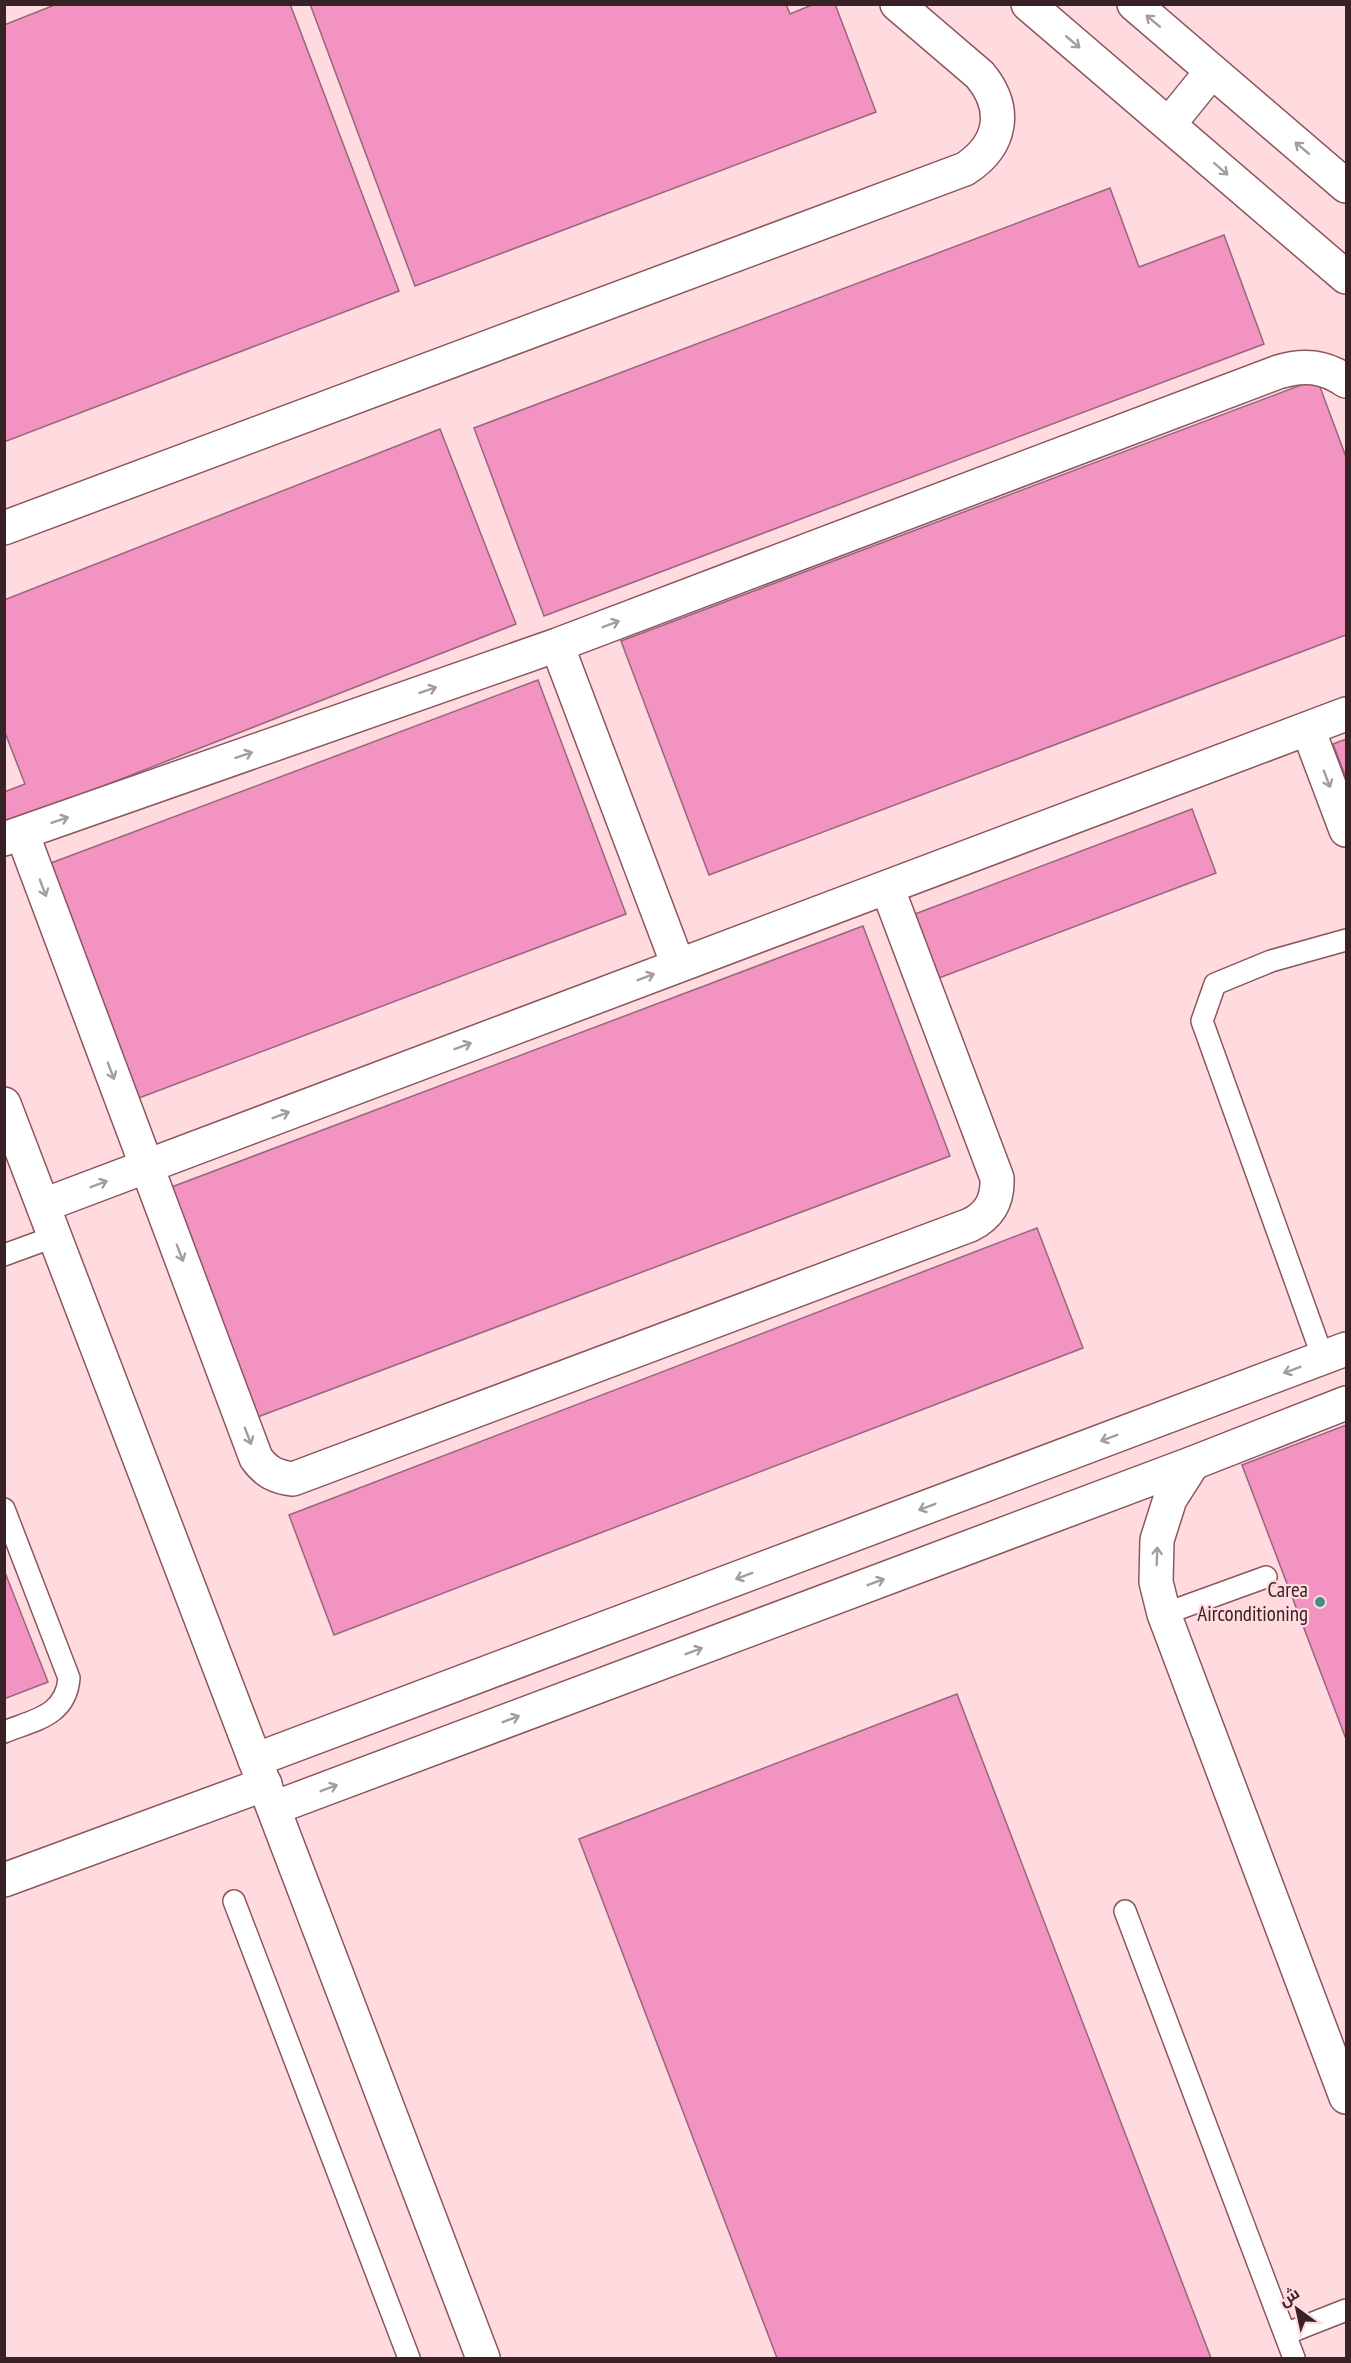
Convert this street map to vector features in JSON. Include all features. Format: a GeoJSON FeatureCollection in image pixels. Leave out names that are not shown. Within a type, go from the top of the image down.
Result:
{"type":"FeatureCollection","features":[{"type":"Feature","properties":{"kind":"street"},"geometry":{"type":"LineString","coordinates":[[4,528],[965,169],[987,152],[993,139],[998,126],[995,98],[980,75],[897,4]]}},
{"type":"Feature","properties":{"kind":"street"},"geometry":{"type":"LineString","coordinates":[[1028,4],[1347,277]]}},
{"type":"Feature","properties":{"kind":"street"},"geometry":{"type":"LineString","coordinates":[[1134,4],[1347,186]]}},
{"type":"Feature","properties":{"kind":"street"},"geometry":{"type":"LineString","coordinates":[[1169,124],[1212,71]]}},
{"type":"Feature","properties":{"kind":"street"},"geometry":{"type":"LineString","coordinates":[[887,886],[997,1178],[995,1201],[980,1220],[293,1479],[271,1474],[256,1458],[147,1166],[13,836],[557,645],[1278,372],[1296,366],[1315,367],[1334,372],[1347,381]]}},
{"type":"Feature","properties":{"kind":"street"},"geometry":{"type":"LineString","coordinates":[[557,645],[678,965]]}},
{"type":"Feature","properties":{"kind":"street"},"geometry":{"type":"LineString","coordinates":[[44,1205],[1347,714]]}},
{"type":"Feature","properties":{"kind":"street"},"geometry":{"type":"LineString","coordinates":[[1308,729],[1347,830]]}},
{"type":"Feature","properties":{"kind":"street"},"geometry":{"type":"LineString","coordinates":[[4,1104],[483,2358]]}},
{"type":"Feature","properties":{"kind":"street"},"geometry":{"type":"LineString","coordinates":[[265,1784],[1335,1353]]}},
{"type":"Feature","properties":{"kind":"street"},"geometry":{"type":"LineString","coordinates":[[4,1880],[265,1784],[1193,1463],[1347,1403]]}},
{"type":"Feature","properties":{"kind":"street"},"geometry":{"type":"LineString","coordinates":[[1193,1463],[1170,1499],[1157,1540],[1156,1582],[1164,1614],[1347,2097]]}},
{"type":"Feature","properties":{"kind":"lane"},"geometry":{"type":"LineString","coordinates":[[1335,1353],[1202,1021],[1215,984],[1271,961],[1347,940]]}},
{"type":"Feature","properties":{"kind":"lane"},"geometry":{"type":"LineString","coordinates":[[4,1255],[56,1236]]}},
{"type":"Feature","properties":{"kind":"lane"},"geometry":{"type":"LineString","coordinates":[[4,1509],[69,1678],[64,1700],[57,1708],[4,1732]]}},
{"type":"Feature","properties":{"kind":"lane"},"geometry":{"type":"LineString","coordinates":[[1164,1614],[1266,1577]]}},
{"type":"Feature","properties":{"kind":"lane"},"geometry":{"type":"LineString","coordinates":[[234,1901],[409,2358]]}},
{"type":"Feature","properties":{"kind":"lane"},"geometry":{"type":"LineString","coordinates":[[1125,1911],[1294,2358]]}},
{"type":"Feature","properties":{"kind":"lane"},"geometry":{"type":"LineString","coordinates":[[1285,2334],[1347,2310]]}},
{"type":"Feature","properties":{"kind":"building"},"geometry":{"type":"Polygon","coordinates":[[[57,4],[290,4],[399,291],[4,442],[4,25],[57,4]]]}},
{"type":"Feature","properties":{"kind":"building"},"geometry":{"type":"Polygon","coordinates":[[[310,4],[786,4],[790,14],[814,4],[835,4],[876,112],[415,286],[310,4]]]}},
{"type":"Feature","properties":{"kind":"building"},"geometry":{"type":"Polygon","coordinates":[[[1110,188],[1139,267],[1224,235],[1264,344],[544,616],[474,428],[1110,188]]]}},
{"type":"Feature","properties":{"kind":"building"},"geometry":{"type":"Polygon","coordinates":[[[1317,379],[1346,457],[1346,635],[709,875],[621,641],[1317,379]]]}},
{"type":"Feature","properties":{"kind":"building"},"geometry":{"type":"Polygon","coordinates":[[[440,429],[516,624],[4,825],[4,792],[25,784],[4,730],[4,600],[440,429]]]}},
{"type":"Feature","properties":{"kind":"building"},"geometry":{"type":"Polygon","coordinates":[[[538,680],[626,914],[131,1101],[43,866],[538,680]]]}},
{"type":"Feature","properties":{"kind":"building"},"geometry":{"type":"Polygon","coordinates":[[[1346,739],[1346,778],[1333,744],[1346,739]]]}},
{"type":"Feature","properties":{"kind":"building"},"geometry":{"type":"Polygon","coordinates":[[[1192,809],[1216,873],[939,978],[915,914],[1192,809]]]}},
{"type":"Feature","properties":{"kind":"building"},"geometry":{"type":"Polygon","coordinates":[[[863,926],[950,1156],[255,1418],[169,1188],[863,926]]]}},
{"type":"Feature","properties":{"kind":"building"},"geometry":{"type":"Polygon","coordinates":[[[1037,1228],[1083,1348],[334,1635],[289,1515],[1037,1228]]]}},
{"type":"Feature","properties":{"kind":"building","name":"Carea Airconditioning"},"geometry":{"type":"Polygon","coordinates":[[[1346,1425],[1346,1739],[1242,1465],[1346,1425]]]}},
{"type":"Feature","properties":{"kind":"building"},"geometry":{"type":"Polygon","coordinates":[[[4,1570],[48,1682],[4,1699],[4,1570]]]}},
{"type":"Feature","properties":{"kind":"building"},"geometry":{"type":"Polygon","coordinates":[[[957,1694],[1211,2358],[777,2358],[579,1839],[957,1694]]]}},
{"type":"Feature","properties":{"kind":"place","name":"Carea Airconditioning"},"geometry":{"type":"Point","coordinates":[1320,1602]}}]}
